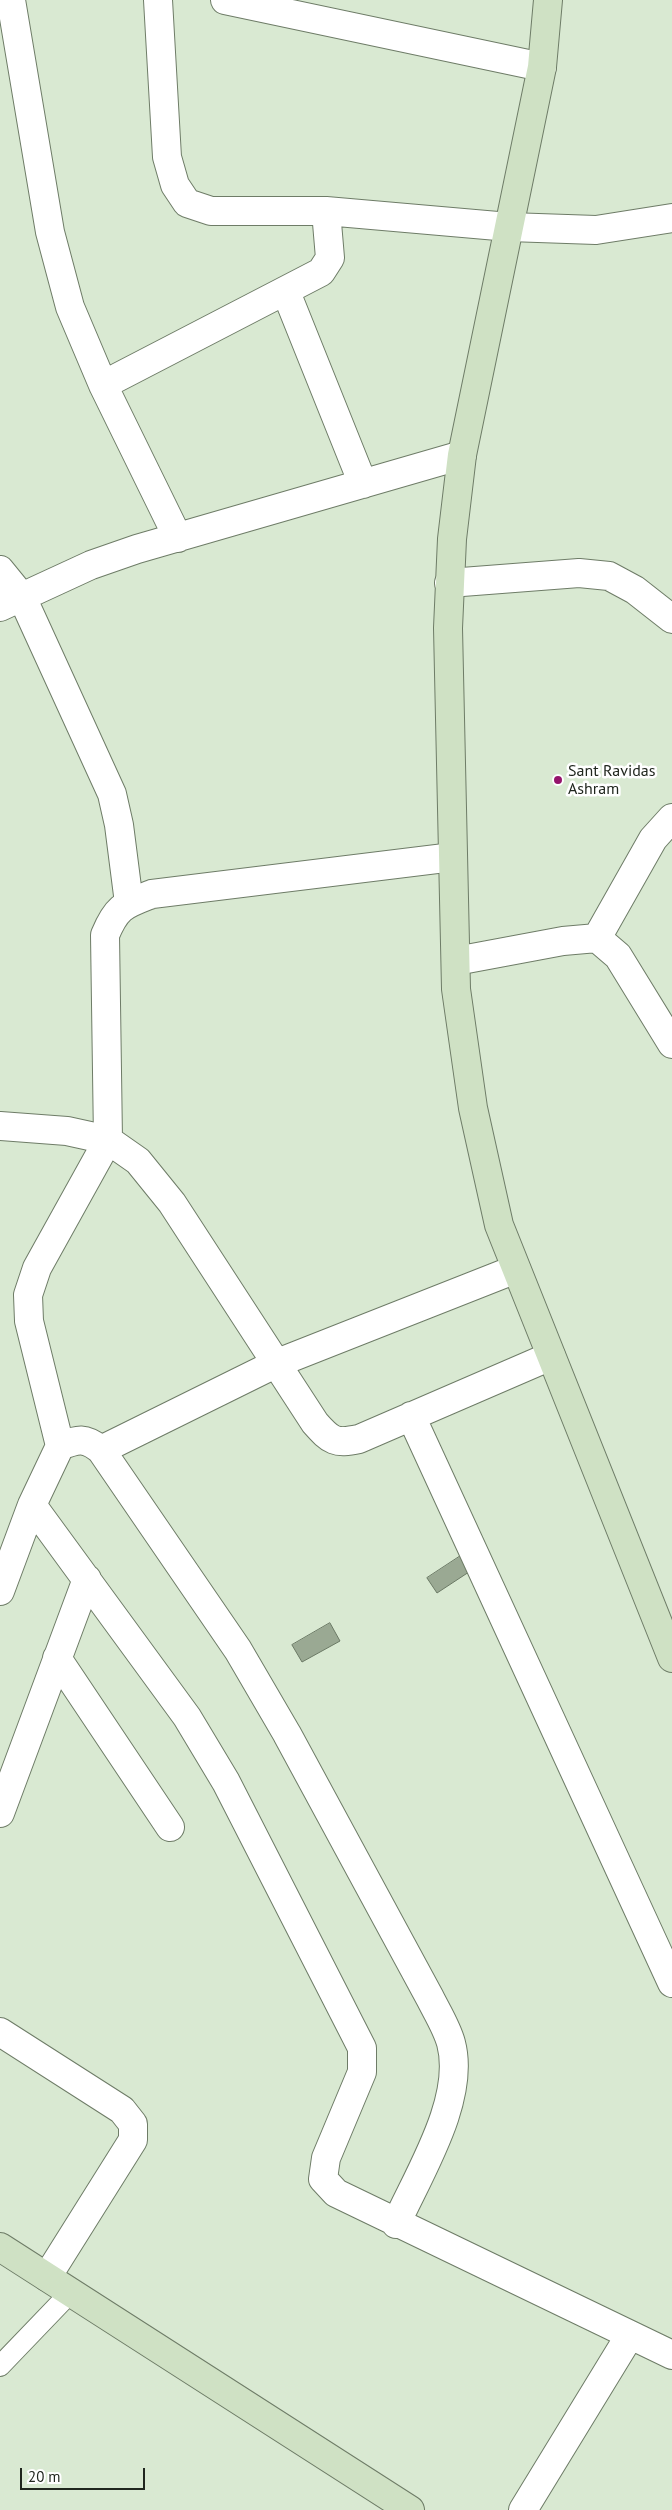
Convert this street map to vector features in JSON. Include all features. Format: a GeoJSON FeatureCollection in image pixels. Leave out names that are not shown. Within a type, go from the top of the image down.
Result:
{"type":"FeatureCollection","features":[{"type":"Feature","properties":{"kind":"street"},"geometry":{"type":"LineString","coordinates":[[11,0],[50,232],[70,306],[103,385],[178,538]]}},
{"type":"Feature","properties":{"kind":"street"},"geometry":{"type":"LineString","coordinates":[[158,0],[167,157],[175,185],[187,203],[211,211],[326,211],[509,227],[596,230],[672,218]]}},
{"type":"Feature","properties":{"kind":"street"},"geometry":{"type":"LineString","coordinates":[[225,0],[542,67]]}},
{"type":"Feature","properties":{"kind":"street"},"geometry":{"type":"LineString","coordinates":[[548,0],[542,67],[462,455],[450,582],[448,628],[456,989],[473,1108],[499,1225],[672,1658]]}},
{"type":"Feature","properties":{"kind":"street"},"geometry":{"type":"LineString","coordinates":[[103,385],[286,292],[321,272],[330,258],[326,211]]}},
{"type":"Feature","properties":{"kind":"street"},"geometry":{"type":"LineString","coordinates":[[286,292],[363,484]]}},
{"type":"Feature","properties":{"kind":"street"},"geometry":{"type":"LineString","coordinates":[[11,602],[91,565],[137,549],[462,455]]}},
{"type":"Feature","properties":{"kind":"street"},"geometry":{"type":"LineString","coordinates":[[0,570],[11,602],[112,794],[119,825],[128,903]]}},
{"type":"Feature","properties":{"kind":"street"},"geometry":{"type":"LineString","coordinates":[[450,582],[579,573],[609,576],[635,590],[672,619]]}},
{"type":"Feature","properties":{"kind":"street"},"geometry":{"type":"LineString","coordinates":[[597,938],[653,839],[672,818]]}},
{"type":"Feature","properties":{"kind":"street"},"geometry":{"type":"LineString","coordinates":[[0,1591],[32,1505],[60,1446],[29,1321],[28,1295],[37,1268],[108,1140],[105,936],[114,914],[128,903],[152,894],[453,857]]}},
{"type":"Feature","properties":{"kind":"street"},"geometry":{"type":"LineString","coordinates":[[456,961],[563,941],[597,938],[618,956],[672,1044]]}},
{"type":"Feature","properties":{"kind":"street"},"geometry":{"type":"LineString","coordinates":[[0,1126],[67,1132],[108,1140],[138,1160],[172,1203],[315,1423],[327,1437],[341,1443],[359,1439],[551,1356]]}},
{"type":"Feature","properties":{"kind":"street"},"geometry":{"type":"LineString","coordinates":[[101,1450],[275,1364],[516,1269]]}},
{"type":"Feature","properties":{"kind":"street"},"geometry":{"type":"LineString","coordinates":[[411,1416],[672,1983]]}},
{"type":"Feature","properties":{"kind":"street"},"geometry":{"type":"LineString","coordinates":[[60,1446],[75,1440],[90,1441],[101,1450],[238,1650],[315,1785],[430,1998],[451,2043],[455,2077],[448,2111],[396,2224]]}},
{"type":"Feature","properties":{"kind":"street"},"geometry":{"type":"LineString","coordinates":[[32,1505],[187,1717],[226,1782],[362,2048],[362,2072],[326,2158],[323,2179],[336,2193],[396,2224],[672,2355]]}},
{"type":"Feature","properties":{"kind":"street"},"geometry":{"type":"LineString","coordinates":[[0,1812],[87,1579]]}},
{"type":"Feature","properties":{"kind":"street"},"geometry":{"type":"LineString","coordinates":[[57,1658],[170,1827]]}},
{"type":"Feature","properties":{"kind":"street"},"geometry":{"type":"LineString","coordinates":[[0,2032],[122,2110],[133,2124],[133,2140],[47,2277]]}},
{"type":"Feature","properties":{"kind":"street"},"geometry":{"type":"LineString","coordinates":[[0,2247],[410,2510]]}},
{"type":"Feature","properties":{"kind":"street"},"geometry":{"type":"LineString","coordinates":[[523,2510],[630,2335]]}},
{"type":"Feature","properties":{"kind":"lane"},"geometry":{"type":"LineString","coordinates":[[0,2366],[71,2292]]}},
{"type":"Feature","properties":{"kind":"building"},"geometry":{"type":"Polygon","coordinates":[[[462,1555],[472,1570],[437,1593],[427,1578],[462,1555]]]}},
{"type":"Feature","properties":{"kind":"building"},"geometry":{"type":"Polygon","coordinates":[[[330,1623],[340,1641],[302,1662],[292,1645],[330,1623]]]}},
{"type":"Feature","properties":{"kind":"place","name":"Sant Ravidas Ashram"},"geometry":{"type":"Point","coordinates":[558,780]}}]}
